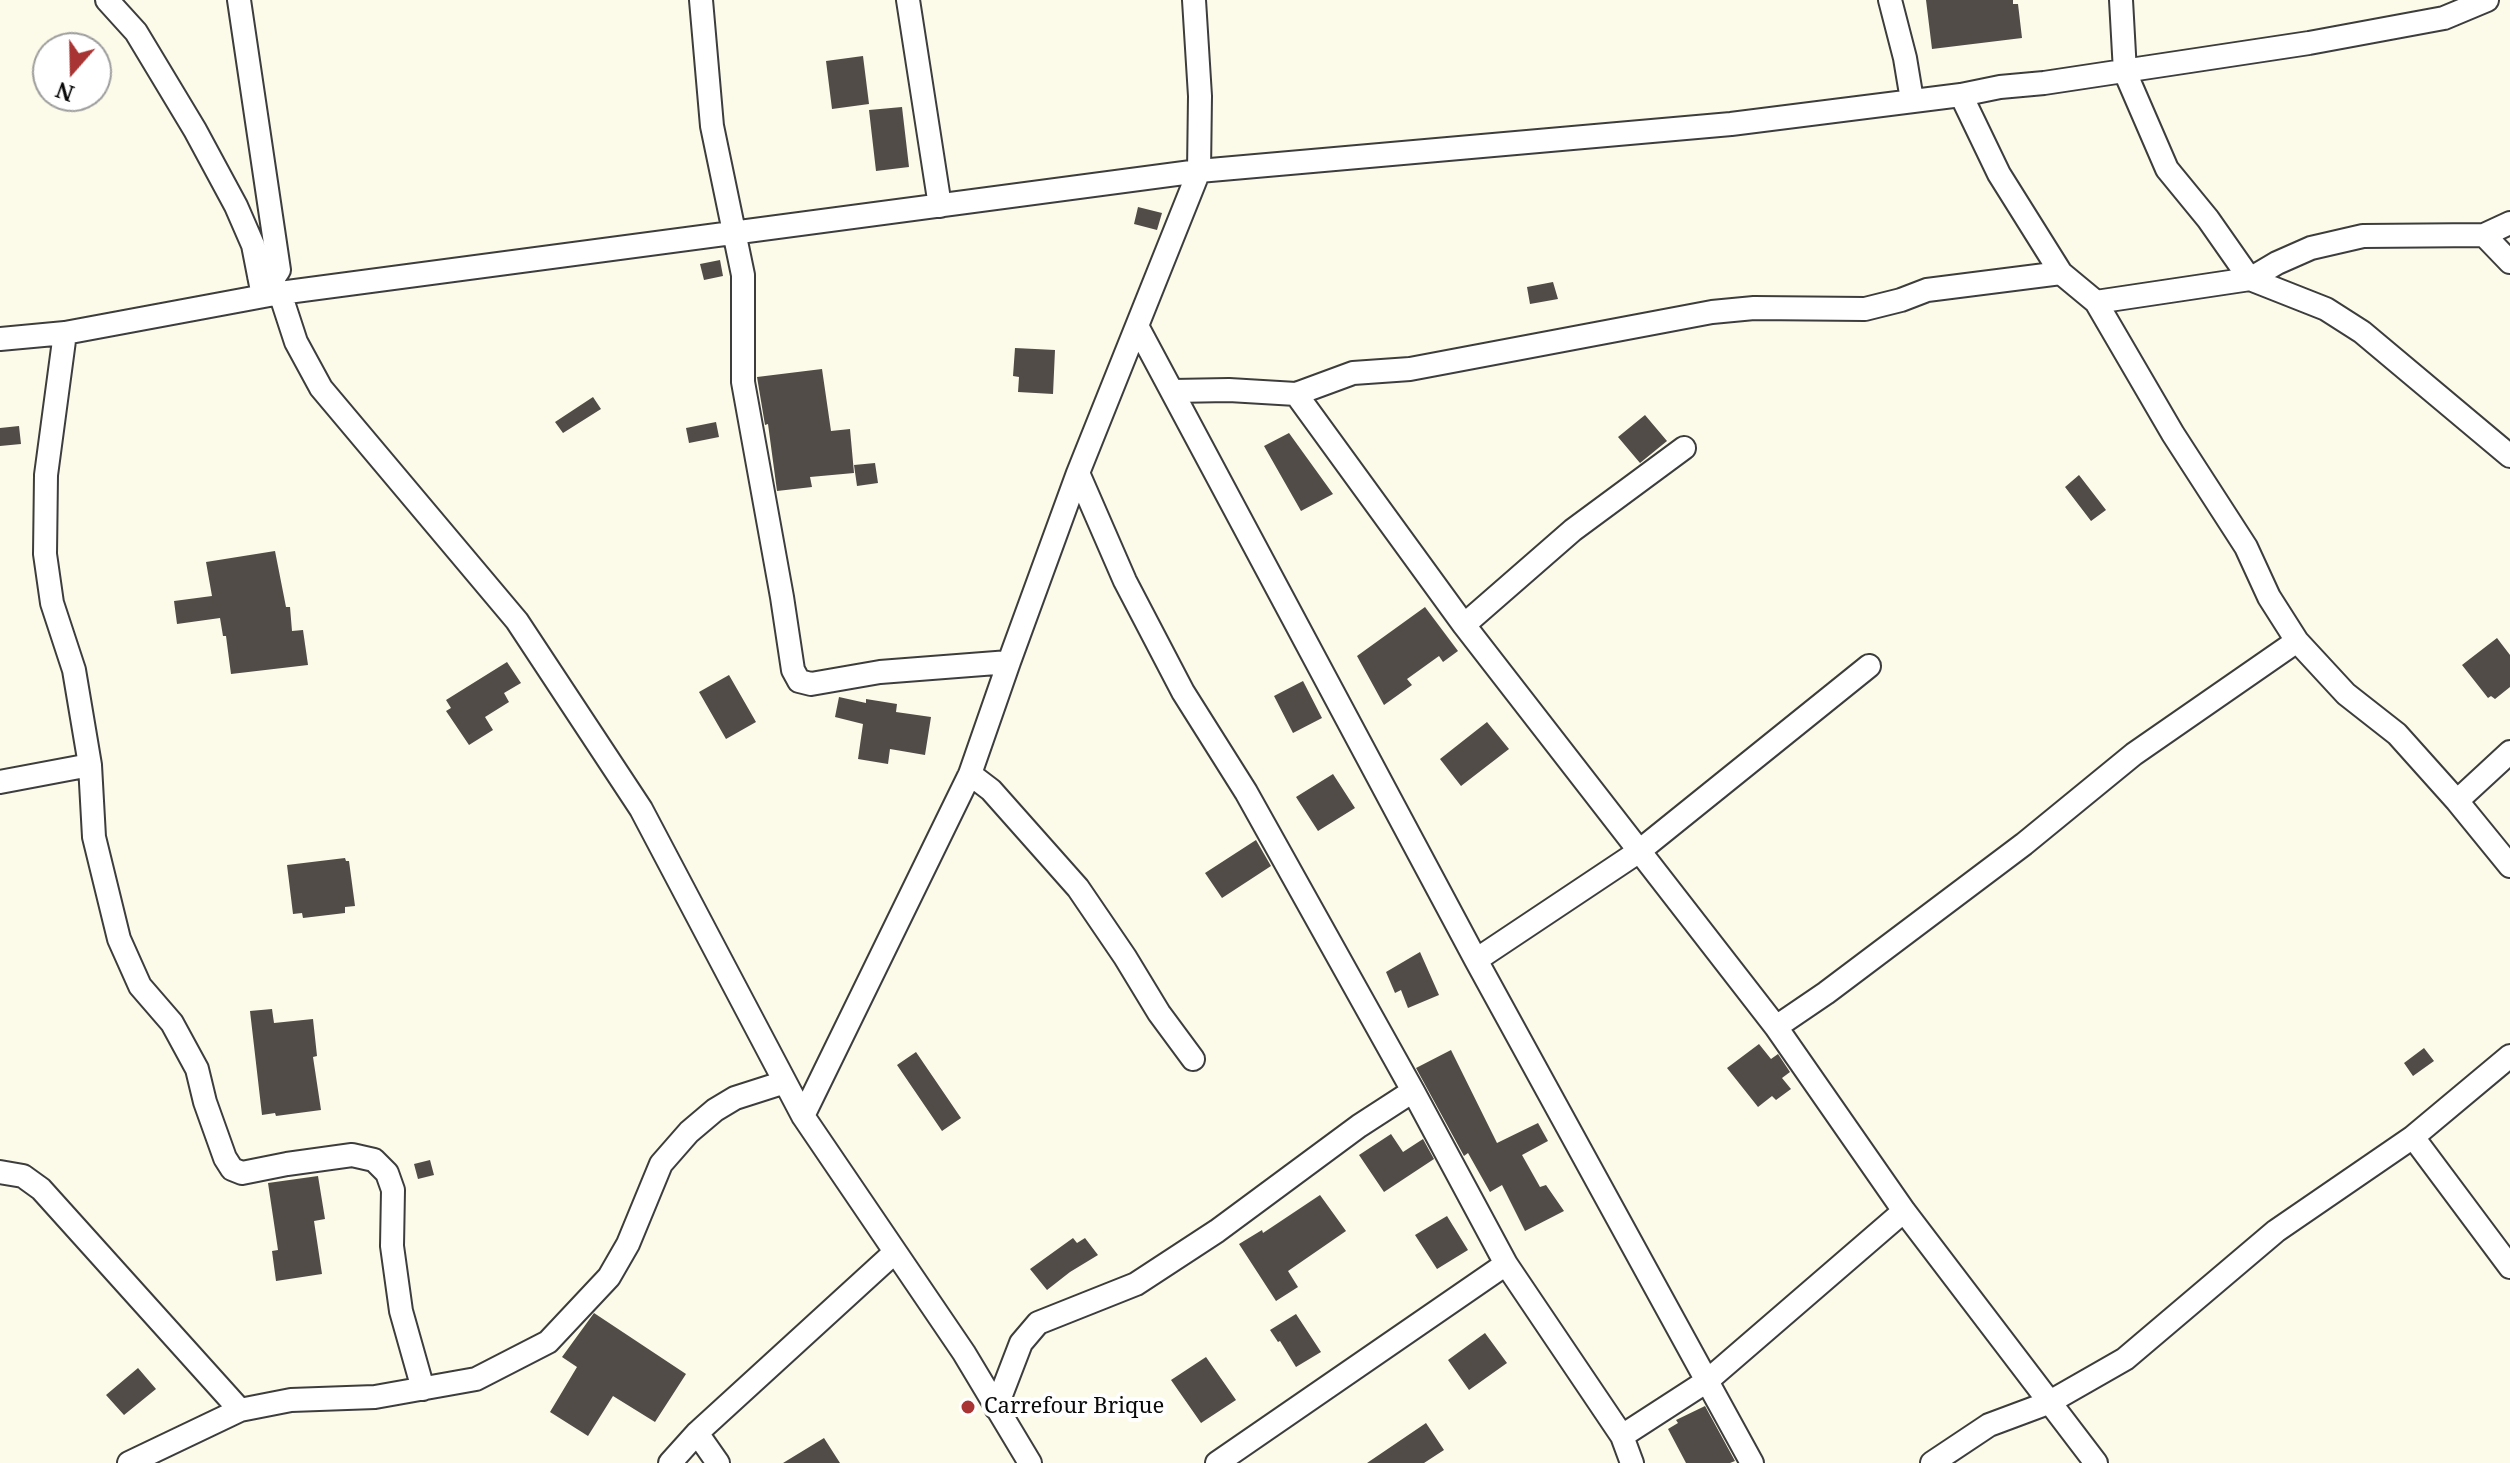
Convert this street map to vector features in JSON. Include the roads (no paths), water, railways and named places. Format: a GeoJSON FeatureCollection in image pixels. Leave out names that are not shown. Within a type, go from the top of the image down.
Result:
{"type":"FeatureCollection","features":[{"type":"Feature","properties":{"kind":"street"},"geometry":{"type":"LineString","coordinates":[[107,0],[136,32],[202,143],[236,206],[267,288],[321,388],[517,621],[641,809],[803,1116],[964,1353],[1030,1463]]}},
{"type":"Feature","properties":{"kind":"street"},"geometry":{"type":"LineString","coordinates":[[239,0],[279,270],[267,288]]}},
{"type":"Feature","properties":{"kind":"street"},"geometry":{"type":"LineString","coordinates":[[701,0],[712,126],[743,275],[743,382],[793,670],[799,681],[811,684],[880,672],[1009,662]]}},
{"type":"Feature","properties":{"kind":"street"},"geometry":{"type":"LineString","coordinates":[[908,0],[940,206]]}},
{"type":"Feature","properties":{"kind":"street"},"geometry":{"type":"LineString","coordinates":[[803,1116],[970,774],[1078,473],[1199,171],[1200,96],[1194,0]]}},
{"type":"Feature","properties":{"kind":"street"},"geometry":{"type":"LineString","coordinates":[[1890,0],[1912,100]]}},
{"type":"Feature","properties":{"kind":"street"},"geometry":{"type":"LineString","coordinates":[[2121,0],[2125,72],[2167,169],[2208,219],[2250,279],[2326,309],[2362,332],[2510,456]]}},
{"type":"Feature","properties":{"kind":"street"},"geometry":{"type":"LineString","coordinates":[[0,339],[65,333],[267,288],[735,234],[1199,171],[1731,124],[1961,95],[2000,87],[2125,72],[2444,18],[2487,0]]}},
{"type":"Feature","properties":{"kind":"street"},"geometry":{"type":"LineString","coordinates":[[1961,95],[1999,174],[2061,273],[2096,302],[2173,434],[2246,547],[2269,597],[2297,641],[2346,694],[2397,734],[2510,866]]}},
{"type":"Feature","properties":{"kind":"street"},"geometry":{"type":"LineString","coordinates":[[2096,302],[2250,279],[2311,248],[2363,236],[2484,235],[2510,223]]}},
{"type":"Feature","properties":{"kind":"street"},"geometry":{"type":"LineString","coordinates":[[2484,235],[2510,262]]}},
{"type":"Feature","properties":{"kind":"street"},"geometry":{"type":"LineString","coordinates":[[1173,391],[1296,394],[1353,373],[1410,369],[1712,312],[1754,308],[1865,309],[1927,290],[2061,273]]}},
{"type":"Feature","properties":{"kind":"street"},"geometry":{"type":"LineString","coordinates":[[1137,326],[1476,960],[1752,1463]]}},
{"type":"Feature","properties":{"kind":"street"},"geometry":{"type":"LineString","coordinates":[[65,333],[46,475],[45,554],[52,603],[74,670],[90,765],[94,837],[119,939],[140,986],[172,1023],[197,1069],[205,1102],[232,1169],[242,1173],[352,1155],[374,1160],[387,1173],[393,1190],[392,1246],[401,1311],[423,1389]]}},
{"type":"Feature","properties":{"kind":"street"},"geometry":{"type":"LineString","coordinates":[[1296,394],[1464,625],[1776,1027],[1904,1211],[2096,1463]]}},
{"type":"Feature","properties":{"kind":"street"},"geometry":{"type":"LineString","coordinates":[[1464,625],[1573,530],[1684,448]]}},
{"type":"Feature","properties":{"kind":"street"},"geometry":{"type":"LineString","coordinates":[[1078,473],[1125,581],[1183,692],[1246,792],[1506,1264],[1622,1436],[1632,1463]]}},
{"type":"Feature","properties":{"kind":"street"},"geometry":{"type":"LineString","coordinates":[[1776,1027],[2024,844],[2134,754],[2297,641]]}},
{"type":"Feature","properties":{"kind":"street"},"geometry":{"type":"LineString","coordinates":[[1476,960],[1638,852],[1869,666]]}},
{"type":"Feature","properties":{"kind":"street"},"geometry":{"type":"LineString","coordinates":[[2457,801],[2510,752]]}},
{"type":"Feature","properties":{"kind":"street"},"geometry":{"type":"LineString","coordinates":[[0,782],[90,765]]}},
{"type":"Feature","properties":{"kind":"street"},"geometry":{"type":"LineString","coordinates":[[970,774],[991,790],[1078,888],[1159,1013],[1193,1059]]}},
{"type":"Feature","properties":{"kind":"street"},"geometry":{"type":"LineString","coordinates":[[1932,1463],[1989,1425],[2048,1403],[2125,1359],[2276,1231],[2413,1137],[2510,1056]]}},
{"type":"Feature","properties":{"kind":"street"},"geometry":{"type":"LineString","coordinates":[[129,1463],[240,1410],[291,1400],[375,1397],[476,1379],[548,1342],[609,1277],[628,1244],[661,1164],[689,1132],[735,1098],[785,1082]]}},
{"type":"Feature","properties":{"kind":"street"},"geometry":{"type":"LineString","coordinates":[[996,1408],[1021,1343],[1038,1323],[1136,1284],[1217,1231],[1359,1126],[1413,1091]]}},
{"type":"Feature","properties":{"kind":"street"},"geometry":{"type":"LineString","coordinates":[[2413,1137],[2510,1267]]}},
{"type":"Feature","properties":{"kind":"street"},"geometry":{"type":"LineString","coordinates":[[0,1172],[23,1176],[41,1189],[240,1410]]}},
{"type":"Feature","properties":{"kind":"street"},"geometry":{"type":"LineString","coordinates":[[1622,1436],[1707,1381],[1904,1211]]}},
{"type":"Feature","properties":{"kind":"street"},"geometry":{"type":"LineString","coordinates":[[670,1463],[697,1433],[894,1253]]}},
{"type":"Feature","properties":{"kind":"street"},"geometry":{"type":"LineString","coordinates":[[1217,1463],[1506,1264]]}},
{"type":"Feature","properties":{"kind":"street"},"geometry":{"type":"LineString","coordinates":[[697,1433],[718,1463]]}},
{"type":"Feature","properties":{"kind":"place","name":"Carrefour Brique"},"geometry":{"type":"Point","coordinates":[968,1407]}}]}
